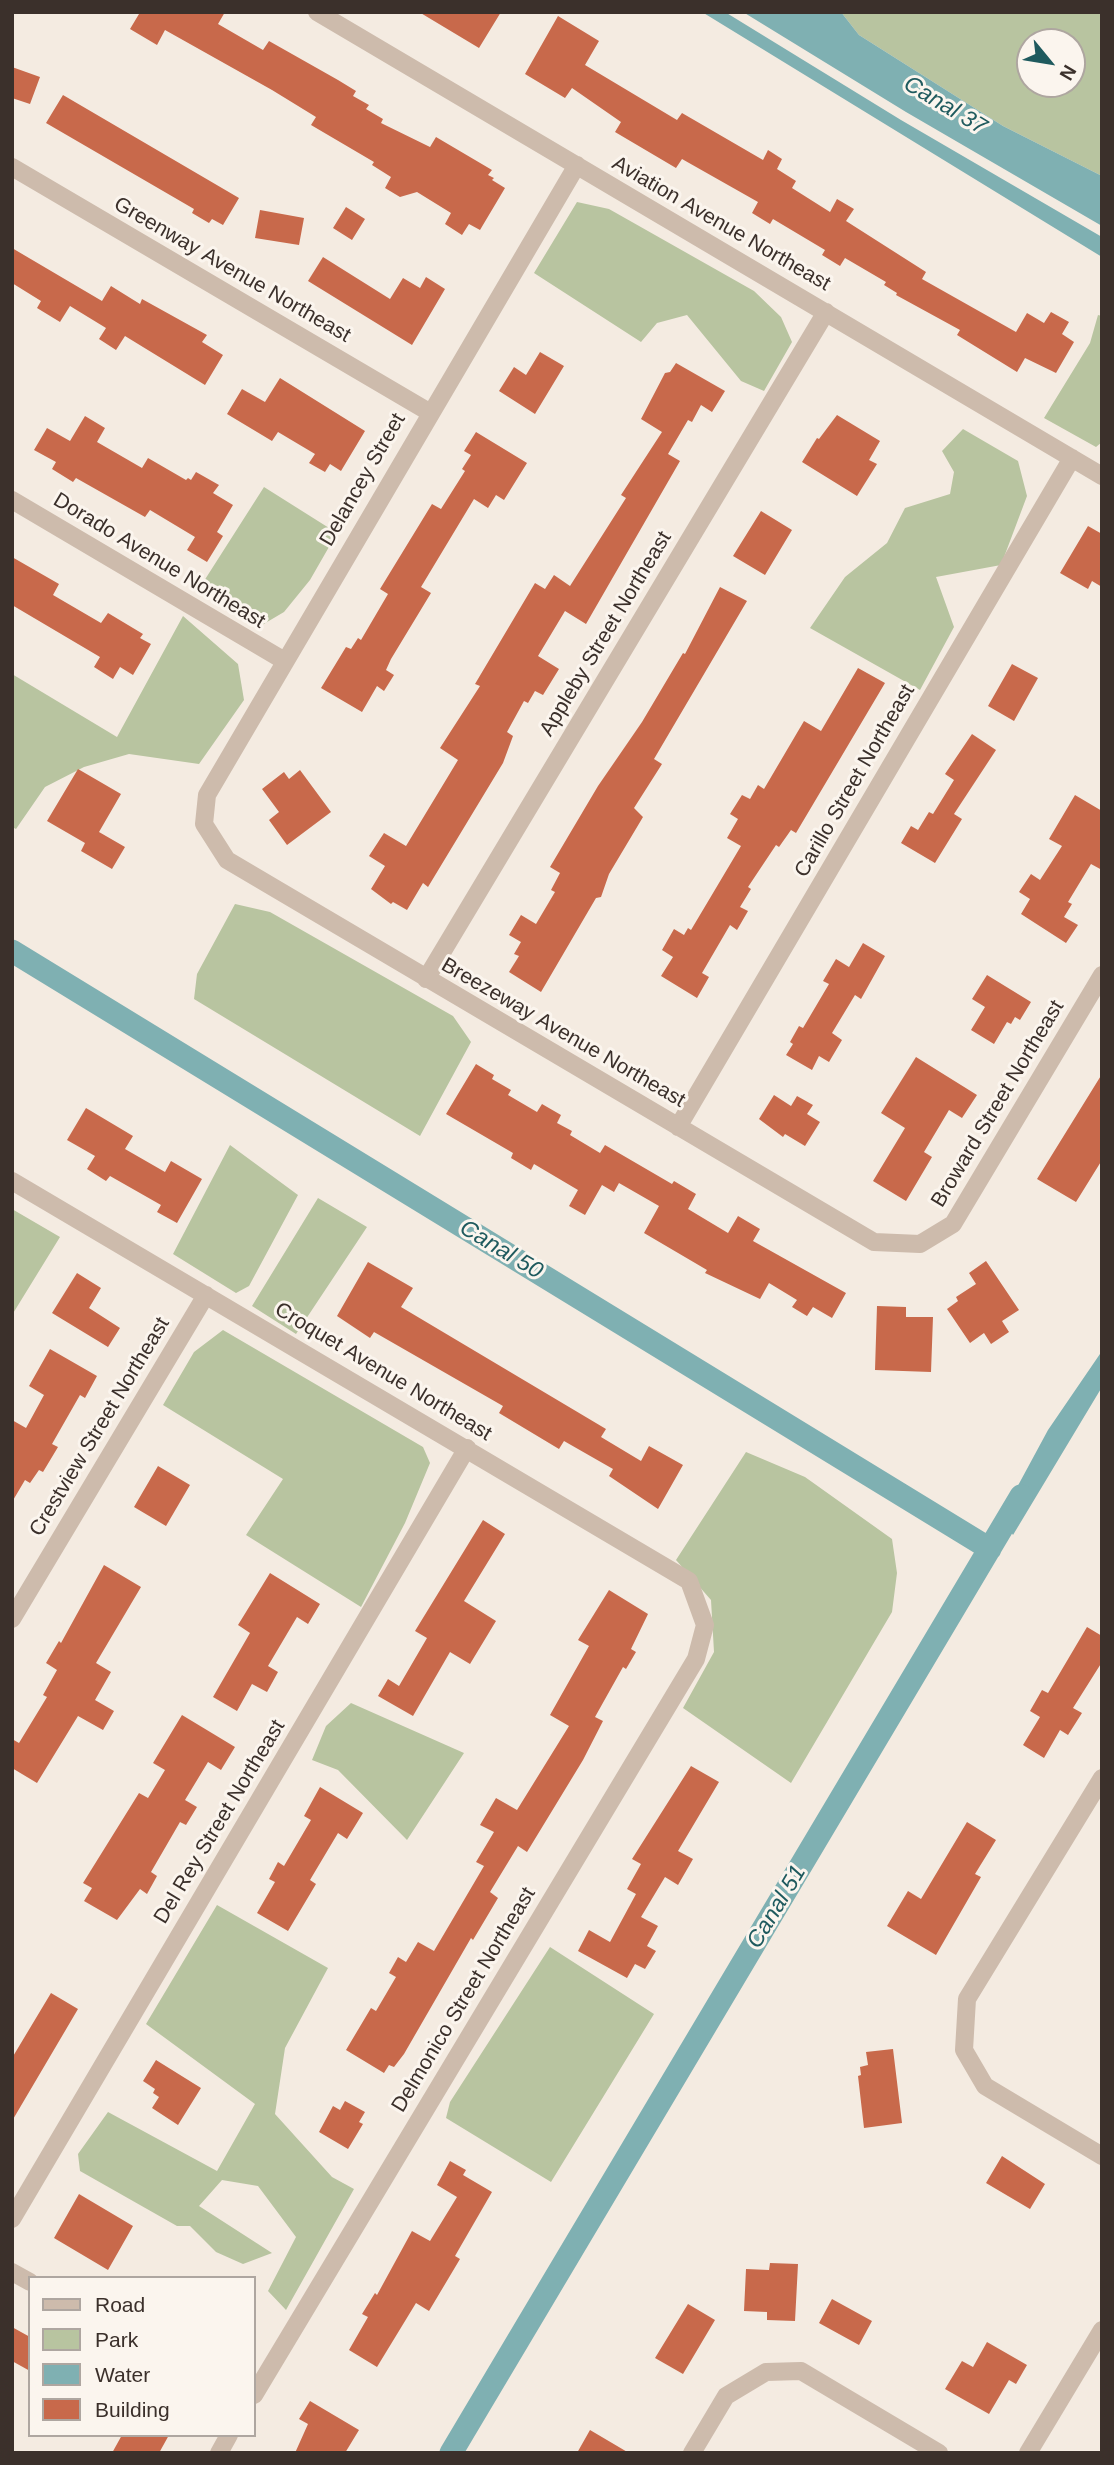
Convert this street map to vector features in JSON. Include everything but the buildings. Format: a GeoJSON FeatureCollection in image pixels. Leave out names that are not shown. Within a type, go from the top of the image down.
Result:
{"type":"FeatureCollection","features":[{"type":"Feature","properties":{"kind":"street","name":"Aviation Avenue Northeast"},"geometry":{"type":"LineString","coordinates":[[317,12],[1102,476]]}},
{"type":"Feature","properties":{"kind":"street","name":"Delancey Street"},"geometry":{"type":"LineString","coordinates":[[204,824],[207,795],[576,165]]}},
{"type":"Feature","properties":{"kind":"street","name":"Greenway Avenue Northeast"},"geometry":{"type":"LineString","coordinates":[[12,167],[429,412]]}},
{"type":"Feature","properties":{"kind":"street","name":"Appleby Street Northeast"},"geometry":{"type":"LineString","coordinates":[[425,979],[826,312]]}},
{"type":"Feature","properties":{"kind":"street","name":"Carillo Street Northeast"},"geometry":{"type":"LineString","coordinates":[[678,1127],[1072,458]]}},
{"type":"Feature","properties":{"kind":"street","name":"Dorado Avenue Northeast"},"geometry":{"type":"LineString","coordinates":[[12,500],[284,660]]}},
{"type":"Feature","properties":{"kind":"street","name":"Breezeway Avenue Northeast"},"geometry":{"type":"LineString","coordinates":[[204,824],[227,860],[425,979],[874,1242],[920,1244]]}},
{"type":"Feature","properties":{"kind":"street","name":"Broward Street Northeast"},"geometry":{"type":"LineString","coordinates":[[920,1244],[953,1224],[1102,975]]}},
{"type":"Feature","properties":{"kind":"street","name":"Croquet Avenue Northeast"},"geometry":{"type":"LineString","coordinates":[[12,1181],[689,1581],[705,1625]]}},
{"type":"Feature","properties":{"kind":"street","name":"Crestview Street Northeast"},"geometry":{"type":"LineString","coordinates":[[12,1619],[206,1295]]}},
{"type":"Feature","properties":{"kind":"street","name":"Del Rey Street Northeast"},"geometry":{"type":"LineString","coordinates":[[12,2219],[467,1448]]}},
{"type":"Feature","properties":{"kind":"street","name":"Delmonico Street Northeast"},"geometry":{"type":"LineString","coordinates":[[256,2392],[696,1659],[705,1625]]}},
{"type":"Feature","properties":{"kind":"street"},"geometry":{"type":"LineString","coordinates":[[1102,1778],[967,1998],[964,2050],[985,2086],[1102,2156]]}},
{"type":"Feature","properties":{"kind":"street"},"geometry":{"type":"LineString","coordinates":[[12,2272],[28,2281]]}},
{"type":"Feature","properties":{"kind":"street"},"geometry":{"type":"LineString","coordinates":[[1028,2453],[1102,2330]]}},
{"type":"Feature","properties":{"kind":"street"},"geometry":{"type":"LineString","coordinates":[[692,2453],[726,2396],[766,2372],[800,2371],[939,2453]]}},
{"type":"Feature","properties":{"kind":"street"},"geometry":{"type":"LineString","coordinates":[[219,2453],[228,2437]]}},
{"type":"Feature","properties":{"kind":"green space"},"geometry":{"type":"Polygon","coordinates":[[[841,12],[1102,12],[1102,176],[1003,126],[859,35],[841,12]]]}},
{"type":"Feature","properties":{"kind":"green space"},"geometry":{"type":"Polygon","coordinates":[[[577,202],[609,209],[754,291],[781,317],[792,342],[764,391],[741,381],[687,315],[657,323],[641,342],[534,273],[577,202]]]}},
{"type":"Feature","properties":{"kind":"green space"},"geometry":{"type":"Polygon","coordinates":[[[1098,315],[1102,316],[1102,442],[1096,447],[1044,418],[1090,343],[1098,315]]]}},
{"type":"Feature","properties":{"kind":"green space"},"geometry":{"type":"Polygon","coordinates":[[[963,429],[1018,461],[1027,496],[1001,565],[936,577],[954,627],[920,690],[810,628],[845,577],[887,543],[905,508],[950,494],[954,472],[942,451],[963,429]]]}},
{"type":"Feature","properties":{"kind":"green space"},"geometry":{"type":"Polygon","coordinates":[[[264,487],[337,533],[310,580],[284,612],[262,625],[207,589],[204,581],[264,487]]]}},
{"type":"Feature","properties":{"kind":"green space"},"geometry":{"type":"Polygon","coordinates":[[[183,616],[238,664],[244,700],[199,764],[129,754],[84,767],[45,787],[16,829],[12,827],[12,674],[117,737],[183,616]]]}},
{"type":"Feature","properties":{"kind":"green space"},"geometry":{"type":"Polygon","coordinates":[[[235,904],[270,912],[453,1016],[471,1042],[420,1136],[194,999],[197,974],[235,904]]]}},
{"type":"Feature","properties":{"kind":"green space"},"geometry":{"type":"Polygon","coordinates":[[[230,1145],[298,1195],[249,1286],[236,1293],[173,1254],[230,1145]]]}},
{"type":"Feature","properties":{"kind":"green space"},"geometry":{"type":"Polygon","coordinates":[[[318,1198],[367,1227],[296,1334],[252,1306],[318,1198]]]}},
{"type":"Feature","properties":{"kind":"green space"},"geometry":{"type":"Polygon","coordinates":[[[12,1209],[60,1237],[12,1315],[12,1209]]]}},
{"type":"Feature","properties":{"kind":"green space"},"geometry":{"type":"Polygon","coordinates":[[[223,1330],[423,1447],[430,1463],[405,1523],[361,1607],[246,1535],[283,1479],[163,1405],[194,1352],[223,1330]]]}},
{"type":"Feature","properties":{"kind":"green space"},"geometry":{"type":"Polygon","coordinates":[[[746,1452],[805,1477],[892,1539],[897,1573],[892,1612],[791,1783],[683,1708],[714,1652],[711,1600],[676,1560],[746,1452]]]}},
{"type":"Feature","properties":{"kind":"green space"},"geometry":{"type":"Polygon","coordinates":[[[351,1703],[464,1753],[407,1840],[338,1770],[312,1760],[326,1726],[351,1703]]]}},
{"type":"Feature","properties":{"kind":"green space"},"geometry":{"type":"Polygon","coordinates":[[[217,1905],[328,1968],[285,2048],[275,2114],[332,2177],[354,2189],[286,2310],[268,2291],[296,2237],[258,2186],[222,2180],[199,2206],[272,2253],[243,2264],[216,2252],[190,2226],[177,2226],[80,2171],[78,2154],[108,2112],[217,2171],[255,2104],[146,2024],[217,1905]]]}},
{"type":"Feature","properties":{"kind":"green space"},"geometry":{"type":"Polygon","coordinates":[[[550,1947],[654,2014],[551,2182],[446,2118],[450,2102],[550,1947]]]}},
{"type":"Feature","properties":{"kind":"water"},"geometry":{"type":"Polygon","coordinates":[[[702,12],[725,12],[901,120],[1102,237],[1102,257],[702,12]]]}},
{"type":"Feature","properties":{"kind":"water","name":"Canal 37"},"geometry":{"type":"Polygon","coordinates":[[[743,12],[841,12],[859,35],[1003,126],[1102,176],[1102,226],[906,112],[743,12]]]}},
{"type":"Feature","properties":{"kind":"water"},"geometry":{"type":"Polygon","coordinates":[[[1102,1351],[1102,1387],[1013,1535],[1001,1517],[1048,1430],[1102,1351]]]}},
{"type":"Feature","properties":{"kind":"waterway","name":"Canal 50"},"geometry":{"type":"LineString","coordinates":[[12,951],[990,1549]]}},
{"type":"Feature","properties":{"kind":"waterway","name":"Canal 51"},"geometry":{"type":"LineString","coordinates":[[451,2453],[1021,1496]]}}]}
